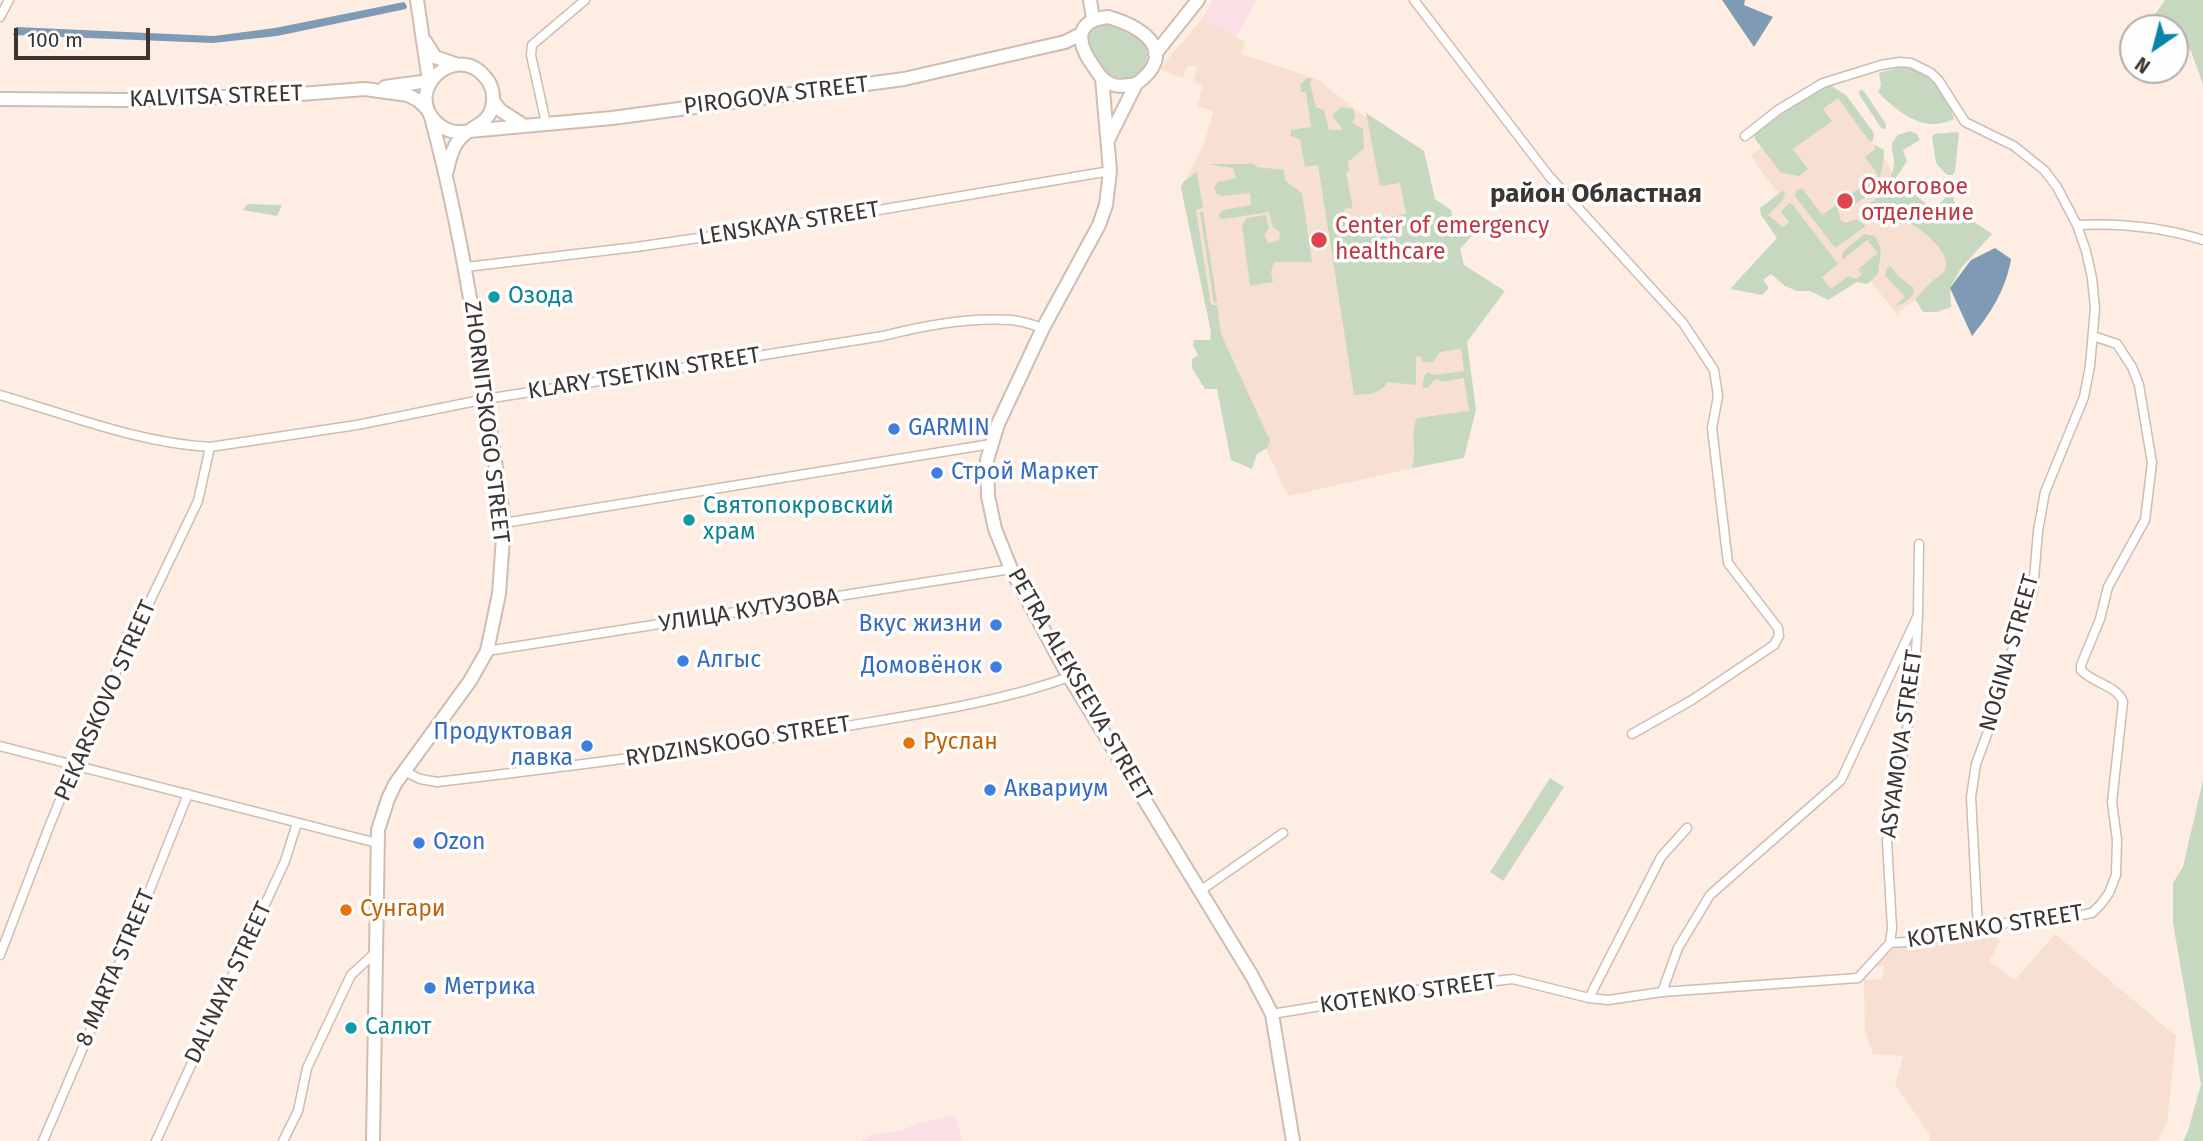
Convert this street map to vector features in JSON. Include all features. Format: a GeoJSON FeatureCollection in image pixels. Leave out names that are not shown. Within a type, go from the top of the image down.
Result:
{"type":"FeatureCollection","features":[{"type":"Feature","properties":{"kind":"street"},"geometry":{"type":"LineString","coordinates":[[0,17],[9,0]]}},
{"type":"Feature","properties":{"kind":"street"},"geometry":{"type":"LineString","coordinates":[[417,0],[429,81]]}},
{"type":"Feature","properties":{"kind":"street"},"geometry":{"type":"LineString","coordinates":[[545,123],[531,55],[532,46],[585,0]]}},
{"type":"Feature","properties":{"kind":"street"},"geometry":{"type":"LineString","coordinates":[[1090,0],[1093,18]]}},
{"type":"Feature","properties":{"kind":"street"},"geometry":{"type":"LineString","coordinates":[[1155,54],[1198,0]]}},
{"type":"Feature","properties":{"kind":"street"},"geometry":{"type":"LineString","coordinates":[[1414,0],[1549,176],[1683,323],[1714,370],[1718,396],[1712,428],[1728,563],[1778,628],[1779,636],[1774,645],[1692,700],[1632,734]]}},
{"type":"Feature","properties":{"kind":"street"},"geometry":{"type":"LineString","coordinates":[[1083,51],[1081,34],[1093,18],[1121,20],[1160,38],[1170,35]]}},
{"type":"Feature","properties":{"kind":"street"},"geometry":{"type":"LineString","coordinates":[[422,34],[435,57],[481,72],[491,85],[493,101],[490,112],[484,122],[458,140],[446,175]]}},
{"type":"Feature","properties":{"kind":"street","name":"PIROGOVA STREET"},"geometry":{"type":"LineString","coordinates":[[469,131],[612,118],[904,79],[1065,41],[1081,34]]}},
{"type":"Feature","properties":{"kind":"street"},"geometry":{"type":"LineString","coordinates":[[1065,41],[1083,51],[1102,78],[1116,85],[1136,83],[1153,66],[1153,43],[1147,34]]}},
{"type":"Feature","properties":{"kind":"street","name":"NOGINA STREET"},"geometry":{"type":"LineString","coordinates":[[1745,136],[1778,110],[1823,83],[1881,65],[1911,62],[1922,66],[1939,81],[1965,122],[2014,146],[2044,170],[2057,187],[2077,225],[2092,278],[2095,308],[2090,366],[2084,397],[2045,492],[2038,531],[2033,592],[1976,764],[1971,797],[1978,929]]}},
{"type":"Feature","properties":{"kind":"street"},"geometry":{"type":"LineString","coordinates":[[455,64],[441,69],[429,81],[426,90],[429,113],[438,125],[450,131],[469,131]]}},
{"type":"Feature","properties":{"kind":"street","name":"PETRA ALEKSEEVA STREET"},"geometry":{"type":"LineString","coordinates":[[1102,78],[1110,172],[1106,205],[1043,328],[998,424],[986,460],[988,496],[995,529],[1011,569],[1069,677],[1252,976],[1272,1014],[1293,1141]]}},
{"type":"Feature","properties":{"kind":"street"},"geometry":{"type":"LineString","coordinates":[[365,89],[429,81]]}},
{"type":"Feature","properties":{"kind":"street","name":"PETRA ALEKSEEVA STREET"},"geometry":{"type":"LineString","coordinates":[[1108,140],[1136,83]]}},
{"type":"Feature","properties":{"kind":"street","name":"KALVITSA STREET"},"geometry":{"type":"LineString","coordinates":[[0,99],[128,100],[287,95],[365,89],[408,95],[419,101],[429,113]]}},
{"type":"Feature","properties":{"kind":"street"},"geometry":{"type":"LineString","coordinates":[[493,101],[508,116],[523,125]]}},
{"type":"Feature","properties":{"kind":"street","name":"ZHORNITSKOGO STREET"},"geometry":{"type":"LineString","coordinates":[[373,1141],[377,844],[382,816],[404,771],[470,681],[487,651],[499,594],[504,523],[466,267],[429,113]]}},
{"type":"Feature","properties":{"kind":"street","name":"LENSKAYA STREET"},"geometry":{"type":"LineString","coordinates":[[466,267],[769,228],[1110,172]]}},
{"type":"Feature","properties":{"kind":"street"},"geometry":{"type":"LineString","coordinates":[[2077,225],[2113,223],[2139,226],[2203,240]]}},
{"type":"Feature","properties":{"kind":"street","name":"KLARY TSETKIN STREET"},"geometry":{"type":"LineString","coordinates":[[0,395],[144,438],[185,446],[210,447],[358,425],[486,398],[883,336],[920,326],[963,321],[1014,320],[1043,328]]}},
{"type":"Feature","properties":{"kind":"street","name":"KOTENKO STREET"},"geometry":{"type":"LineString","coordinates":[[1272,1014],[1424,989],[1513,979],[1589,998],[1608,1000],[1662,992],[1858,978],[1890,943],[1921,941],[2021,920],[2065,918],[2092,912],[2109,893],[2116,875],[2117,840],[2112,802],[2123,702],[2116,692],[2087,677],[2081,670],[2081,664],[2100,619],[2108,587],[2145,520],[2152,463],[2139,385],[2132,367],[2117,344],[2093,336]]}},
{"type":"Feature","properties":{"kind":"street"},"geometry":{"type":"LineString","coordinates":[[504,523],[991,444]]}},
{"type":"Feature","properties":{"kind":"street","name":"PEKARSKOVO STREET"},"geometry":{"type":"LineString","coordinates":[[0,955],[92,722],[198,501],[210,447]]}},
{"type":"Feature","properties":{"kind":"street","name":"ASYAMOVA STREET"},"geometry":{"type":"LineString","coordinates":[[1890,943],[1892,928],[1887,841],[1914,690],[1919,615],[1919,544]]}},
{"type":"Feature","properties":{"kind":"street","name":"УЛИЦА КУТУЗОВА"},"geometry":{"type":"LineString","coordinates":[[487,651],[1011,569]]}},
{"type":"Feature","properties":{"kind":"street"},"geometry":{"type":"LineString","coordinates":[[1662,992],[1678,948],[1710,895],[1841,780],[1919,615]]}},
{"type":"Feature","properties":{"kind":"street","name":"RYDZINSKOGO STREET"},"geometry":{"type":"LineString","coordinates":[[404,771],[420,779],[438,782],[670,754],[909,715],[1038,688],[1069,677]]}},
{"type":"Feature","properties":{"kind":"street"},"geometry":{"type":"LineString","coordinates":[[0,746],[377,844]]}},
{"type":"Feature","properties":{"kind":"street","name":"8 MARTA STREET"},"geometry":{"type":"LineString","coordinates":[[43,1141],[139,917],[188,794]]}},
{"type":"Feature","properties":{"kind":"street","name":"DAL'NAYA STREET"},"geometry":{"type":"LineString","coordinates":[[156,1141],[285,861],[297,823]]}},
{"type":"Feature","properties":{"kind":"street"},"geometry":{"type":"LineString","coordinates":[[1589,998],[1661,857],[1687,828]]}},
{"type":"Feature","properties":{"kind":"street"},"geometry":{"type":"LineString","coordinates":[[1200,891],[1283,833]]}},
{"type":"Feature","properties":{"kind":"street"},"geometry":{"type":"LineString","coordinates":[[283,1141],[298,1111],[307,1068],[351,975],[376,952]]}},
{"type":"Feature","properties":{"kind":"shaded area"},"geometry":{"type":"Polygon","coordinates":[[[1213,0],[1257,0],[1236,37],[1202,19],[1213,0]]]}},
{"type":"Feature","properties":{"kind":"shaded area","name":"Center of emergency healthcare"},"geometry":{"type":"Polygon","coordinates":[[[1202,19],[1245,42],[1241,54],[1317,79],[1387,134],[1421,152],[1474,410],[1462,457],[1288,496],[1212,332],[1182,187],[1204,144],[1214,109],[1212,111],[1197,106],[1203,86],[1193,82],[1197,67],[1188,65],[1183,78],[1161,70],[1202,19]]]}},
{"type":"Feature","properties":{"kind":"shaded area","name":"Ожоговое отделение"},"geometry":{"type":"Polygon","coordinates":[[[1832,86],[1895,174],[1892,179],[1950,262],[1949,272],[1897,314],[1871,282],[1857,280],[1827,299],[1763,208],[1779,195],[1751,156],[1832,86]]]}},
{"type":"Feature","properties":{"kind":"shaded area"},"geometry":{"type":"Polygon","coordinates":[[[1992,930],[2000,942],[1989,961],[2015,980],[2055,934],[2176,1036],[2167,1123],[2157,1141],[1930,1141],[1929,1133],[1895,1085],[1903,1056],[1873,1054],[1865,1031],[1864,980],[1882,979],[1885,965],[1874,967],[1893,949],[1992,930]]]}},
{"type":"Feature","properties":{"kind":"shaded area"},"geometry":{"type":"Polygon","coordinates":[[[955,1115],[962,1141],[862,1141],[870,1135],[904,1130],[915,1124],[955,1115]]]}},
{"type":"Feature","properties":{"kind":"green space"},"geometry":{"type":"Polygon","coordinates":[[[2165,0],[2203,0],[2203,84],[2189,49],[2189,14],[2155,14],[2165,0]]]}},
{"type":"Feature","properties":{"kind":"green space"},"geometry":{"type":"Polygon","coordinates":[[[1107,24],[1135,34],[1145,46],[1147,58],[1143,69],[1133,76],[1121,78],[1111,75],[1093,55],[1088,39],[1090,32],[1096,26],[1107,24]]]}},
{"type":"Feature","properties":{"kind":"green space"},"geometry":{"type":"Polygon","coordinates":[[[1904,66],[1922,72],[1937,85],[1954,119],[1943,123],[1922,123],[1903,114],[1878,92],[1881,86],[1879,73],[1904,66]]]}},
{"type":"Feature","properties":{"kind":"green space"},"geometry":{"type":"Polygon","coordinates":[[[1307,78],[1312,79],[1310,84],[1316,107],[1324,110],[1329,130],[1343,130],[1332,115],[1342,107],[1353,109],[1355,117],[1352,123],[1363,129],[1364,148],[1348,162],[1349,170],[1346,173],[1353,209],[1347,208],[1342,213],[1344,218],[1352,222],[1378,217],[1382,221],[1406,214],[1400,183],[1380,186],[1366,113],[1424,151],[1435,199],[1451,210],[1453,222],[1473,235],[1460,249],[1464,265],[1505,291],[1467,342],[1476,410],[1464,458],[1412,468],[1417,418],[1469,411],[1464,378],[1442,382],[1437,379],[1428,388],[1422,388],[1424,376],[1428,372],[1433,375],[1464,371],[1461,349],[1440,352],[1433,362],[1422,362],[1421,356],[1416,357],[1416,385],[1387,382],[1377,392],[1354,395],[1318,165],[1305,167],[1300,140],[1291,136],[1291,130],[1311,127],[1306,92],[1301,92],[1300,85],[1307,78]]]}},
{"type":"Feature","properties":{"kind":"green space"},"geometry":{"type":"Polygon","coordinates":[[[1830,85],[1846,95],[1874,133],[1873,140],[1870,142],[1838,98],[1823,109],[1832,121],[1793,149],[1808,169],[1799,176],[1781,173],[1754,134],[1806,97],[1830,85]]]}},
{"type":"Feature","properties":{"kind":"green space"},"geometry":{"type":"Polygon","coordinates":[[[1860,90],[1864,91],[1886,124],[1886,129],[1881,128],[1859,94],[1860,90]]]}},
{"type":"Feature","properties":{"kind":"green space"},"geometry":{"type":"Polygon","coordinates":[[[1910,131],[1917,134],[1920,140],[1903,150],[1907,161],[1895,179],[1934,210],[1952,190],[1953,199],[1960,212],[1992,234],[1961,268],[1950,288],[1951,307],[1937,312],[1923,312],[1915,299],[1944,272],[1946,264],[1939,248],[1924,233],[1901,218],[1884,223],[1869,213],[1870,203],[1884,190],[1893,172],[1892,143],[1898,135],[1910,131]]]}},
{"type":"Feature","properties":{"kind":"green space"},"geometry":{"type":"Polygon","coordinates":[[[1958,132],[1955,171],[1953,175],[1947,175],[1936,163],[1932,137],[1934,134],[1958,132]]]}},
{"type":"Feature","properties":{"kind":"green space"},"geometry":{"type":"Polygon","coordinates":[[[1875,145],[1884,150],[1879,179],[1871,192],[1856,204],[1846,210],[1838,210],[1841,221],[1846,223],[1856,219],[1866,226],[1835,248],[1795,196],[1796,191],[1802,188],[1822,215],[1878,175],[1865,157],[1875,149],[1875,145]]]}},
{"type":"Feature","properties":{"kind":"green space"},"geometry":{"type":"Polygon","coordinates":[[[1208,164],[1254,164],[1257,167],[1284,170],[1285,181],[1302,193],[1312,262],[1274,262],[1271,272],[1273,282],[1250,286],[1242,225],[1247,218],[1266,215],[1269,228],[1264,235],[1268,243],[1279,240],[1280,232],[1273,228],[1269,212],[1219,218],[1223,210],[1251,205],[1250,193],[1223,196],[1217,194],[1214,188],[1218,182],[1236,178],[1233,168],[1208,164]]]}},
{"type":"Feature","properties":{"kind":"green space"},"geometry":{"type":"Polygon","coordinates":[[[1197,172],[1203,208],[1196,210],[1211,305],[1217,305],[1221,334],[1270,441],[1267,448],[1257,454],[1252,469],[1231,460],[1217,389],[1205,389],[1192,368],[1192,359],[1198,355],[1193,345],[1194,340],[1210,340],[1211,332],[1181,188],[1183,182],[1197,172]]]}},
{"type":"Feature","properties":{"kind":"green space"},"geometry":{"type":"Polygon","coordinates":[[[1782,191],[1785,192],[1783,200],[1768,215],[1783,227],[1789,222],[1781,212],[1789,203],[1793,205],[1838,264],[1822,277],[1831,289],[1848,276],[1856,279],[1862,275],[1858,269],[1878,253],[1867,240],[1842,260],[1843,252],[1864,234],[1875,236],[1881,249],[1878,274],[1867,284],[1857,282],[1828,300],[1810,291],[1797,291],[1785,286],[1771,274],[1763,280],[1769,288],[1762,295],[1730,289],[1777,238],[1761,215],[1760,208],[1782,191]]]}},
{"type":"Feature","properties":{"kind":"green space"},"geometry":{"type":"Polygon","coordinates":[[[247,204],[282,205],[277,216],[243,210],[247,204]]]}},
{"type":"Feature","properties":{"kind":"green space"},"geometry":{"type":"Polygon","coordinates":[[[1200,212],[1203,212],[1217,302],[1214,303],[1200,212]]]}},
{"type":"Feature","properties":{"kind":"green space"},"geometry":{"type":"Polygon","coordinates":[[[1891,266],[1898,276],[1914,288],[1913,295],[1904,303],[1895,306],[1905,297],[1885,275],[1887,268],[1891,266]]]}},
{"type":"Feature","properties":{"kind":"green space"},"geometry":{"type":"Polygon","coordinates":[[[1550,778],[1564,787],[1503,881],[1490,872],[1550,778]]]}},
{"type":"Feature","properties":{"kind":"green space"},"geometry":{"type":"Polygon","coordinates":[[[2203,780],[2203,1141],[2183,1141],[2201,1084],[2173,923],[2173,883],[2183,867],[2203,780]]]}},
{"type":"Feature","properties":{"kind":"water"},"geometry":{"type":"Polygon","coordinates":[[[1722,0],[1745,0],[1744,5],[1773,17],[1754,47],[1722,0]]]}},
{"type":"Feature","properties":{"kind":"water"},"geometry":{"type":"Polygon","coordinates":[[[404,2],[406,9],[277,36],[213,43],[13,35],[16,27],[214,36],[275,28],[404,2]]]}},
{"type":"Feature","properties":{"kind":"water"},"geometry":{"type":"Polygon","coordinates":[[[1995,248],[2011,259],[2009,270],[1997,300],[1972,336],[1950,288],[1971,260],[1995,248]]]}},
{"type":"Feature","properties":{"kind":"place","name":"Ожоговое отделение"},"geometry":{"type":"Point","coordinates":[1845,201]}},
{"type":"Feature","properties":{"kind":"place","name":"Center of emergency healthcare"},"geometry":{"type":"Point","coordinates":[1319,240]}},
{"type":"Feature","properties":{"kind":"place","name":"Озода"},"geometry":{"type":"Point","coordinates":[494,297]}},
{"type":"Feature","properties":{"kind":"place","name":"GARMIN"},"geometry":{"type":"Point","coordinates":[894,429]}},
{"type":"Feature","properties":{"kind":"place","name":"Строй Маркет"},"geometry":{"type":"Point","coordinates":[937,473]}},
{"type":"Feature","properties":{"kind":"place","name":"Святопокровский храм"},"geometry":{"type":"Point","coordinates":[689,520]}},
{"type":"Feature","properties":{"kind":"place","name":"Вкус жизни"},"geometry":{"type":"Point","coordinates":[996,625]}},
{"type":"Feature","properties":{"kind":"place","name":"Алгыс"},"geometry":{"type":"Point","coordinates":[683,661]}},
{"type":"Feature","properties":{"kind":"place","name":"Домовёнок"},"geometry":{"type":"Point","coordinates":[996,667]}},
{"type":"Feature","properties":{"kind":"place","name":"Руслан"},"geometry":{"type":"Point","coordinates":[909,743]}},
{"type":"Feature","properties":{"kind":"place","name":"Продуктовая лавка"},"geometry":{"type":"Point","coordinates":[587,746]}},
{"type":"Feature","properties":{"kind":"place","name":"Аквариум"},"geometry":{"type":"Point","coordinates":[990,790]}},
{"type":"Feature","properties":{"kind":"place","name":"Ozon"},"geometry":{"type":"Point","coordinates":[419,843]}},
{"type":"Feature","properties":{"kind":"place","name":"Сунгари"},"geometry":{"type":"Point","coordinates":[346,910]}},
{"type":"Feature","properties":{"kind":"place","name":"Метрика"},"geometry":{"type":"Point","coordinates":[430,988]}},
{"type":"Feature","properties":{"kind":"place","name":"Салют"},"geometry":{"type":"Point","coordinates":[351,1028]}},
{"type":"Feature","properties":{"kind":"district","name":"район Областная"},"geometry":{"type":"Point","coordinates":[1596,195]}}]}
